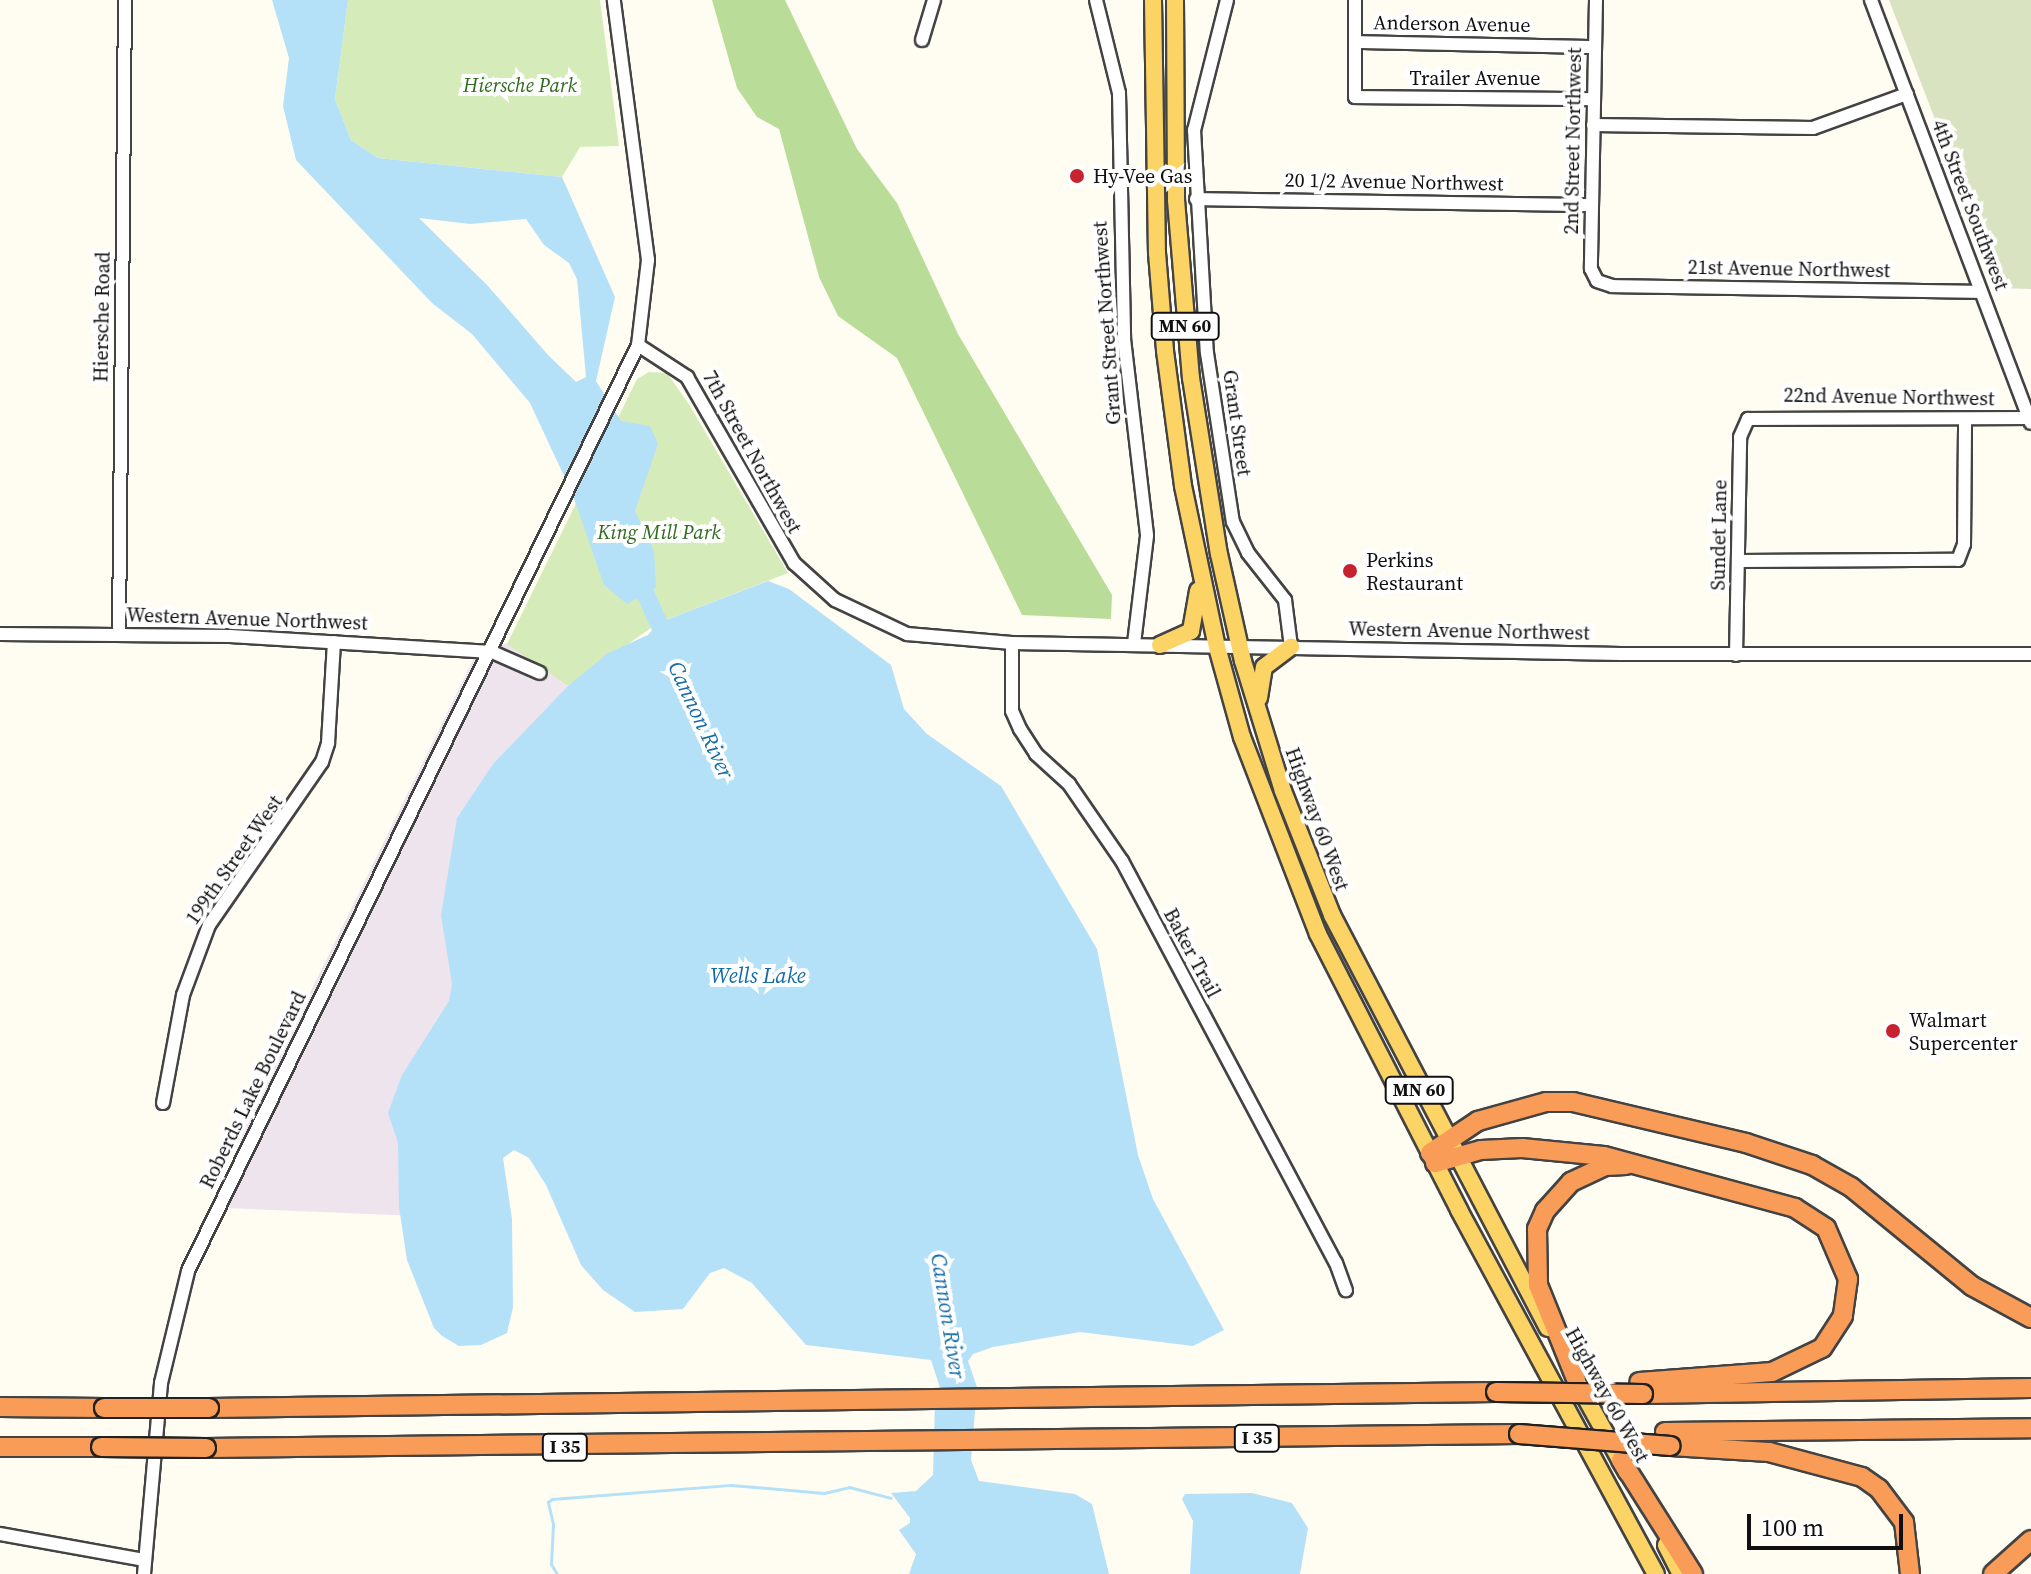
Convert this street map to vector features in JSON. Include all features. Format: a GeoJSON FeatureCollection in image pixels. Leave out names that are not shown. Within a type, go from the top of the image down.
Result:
{"type":"FeatureCollection","features":[{"type":"Feature","properties":{"kind":"highway"},"geometry":{"type":"LineString","coordinates":[[1432,1158],[1450,1148],[1478,1121],[1520,1107],[1573,1102],[1746,1143],[1812,1165],[1851,1187],[1972,1286],[2031,1318]]}},
{"type":"Feature","properties":{"kind":"highway"},"geometry":{"type":"LineString","coordinates":[[1450,1148],[1563,1149],[1644,1167],[1811,1216],[1837,1243],[1848,1279],[1834,1333],[1822,1348],[1791,1367],[1641,1388]]}},
{"type":"Feature","properties":{"kind":"highway"},"geometry":{"type":"LineString","coordinates":[[1576,1379],[1538,1285],[1537,1229],[1545,1211],[1571,1182],[1606,1166],[1644,1167]]}},
{"type":"Feature","properties":{"kind":"highway"},"geometry":{"type":"LineString","coordinates":[[1641,1388],[2031,1388]]}},
{"type":"Feature","properties":{"kind":"highway","name":"I 35"},"geometry":{"type":"LineString","coordinates":[[0,1407],[923,1401],[1641,1388]]}},
{"type":"Feature","properties":{"kind":"highway"},"geometry":{"type":"LineString","coordinates":[[1668,1439],[2031,1428]]}},
{"type":"Feature","properties":{"kind":"highway","name":"I 35"},"geometry":{"type":"LineString","coordinates":[[0,1447],[923,1442],[1519,1434],[1668,1439]]}},
{"type":"Feature","properties":{"kind":"highway"},"geometry":{"type":"LineString","coordinates":[[1668,1439],[1769,1452],[1862,1477],[1879,1489],[1904,1522],[1910,1574]]}},
{"type":"Feature","properties":{"kind":"highway"},"geometry":{"type":"LineString","coordinates":[[1621,1460],[1693,1574]]}},
{"type":"Feature","properties":{"kind":"highway"},"geometry":{"type":"LineString","coordinates":[[1993,1574],[2031,1540]]}},
{"type":"Feature","properties":{"kind":"main road","name":"Highway 60 West"},"geometry":{"type":"LineString","coordinates":[[1153,0],[1158,267],[1177,448],[1217,647],[1257,781],[1297,888],[1432,1158],[1656,1574]]}},
{"type":"Feature","properties":{"kind":"main road","name":"Highway 60 West"},"geometry":{"type":"LineString","coordinates":[[1175,0],[1182,288],[1203,466],[1239,647],[1261,723],[1332,915],[1450,1148],[1681,1574]]}},
{"type":"Feature","properties":{"kind":"main road"},"geometry":{"type":"LineString","coordinates":[[1160,645],[1185,637],[1195,625],[1197,554]]}},
{"type":"Feature","properties":{"kind":"main road"},"geometry":{"type":"LineString","coordinates":[[1261,723],[1261,673],[1291,647]]}},
{"type":"Feature","properties":{"kind":"street","name":"Hiersche Road"},"geometry":{"type":"LineString","coordinates":[[119,634],[125,0]]}},
{"type":"Feature","properties":{"kind":"street"},"geometry":{"type":"LineString","coordinates":[[540,673],[492,652],[617,395],[638,345],[648,260],[614,0]]}},
{"type":"Feature","properties":{"kind":"street"},"geometry":{"type":"LineString","coordinates":[[922,40],[934,0]]}},
{"type":"Feature","properties":{"kind":"street","name":"Grant Street Northwest"},"geometry":{"type":"LineString","coordinates":[[1096,0],[1119,93],[1124,339],[1147,536],[1134,644]]}},
{"type":"Feature","properties":{"kind":"street","name":"Grant Street"},"geometry":{"type":"LineString","coordinates":[[1227,0],[1222,34],[1198,104],[1196,199],[1207,353],[1229,506],[1248,553],[1285,600],[1291,647]]}},
{"type":"Feature","properties":{"kind":"street"},"geometry":{"type":"LineString","coordinates":[[1355,0],[1356,42]]}},
{"type":"Feature","properties":{"kind":"street","name":"2nd Street Northwest"},"geometry":{"type":"LineString","coordinates":[[1596,0],[1591,269],[1597,281]]}},
{"type":"Feature","properties":{"kind":"street","name":"4th Street Southwest"},"geometry":{"type":"LineString","coordinates":[[1871,0],[1981,292],[2026,394],[2030,421]]}},
{"type":"Feature","properties":{"kind":"street","name":"Anderson Avenue"},"geometry":{"type":"LineString","coordinates":[[1356,42],[1595,47]]}},
{"type":"Feature","properties":{"kind":"street","name":"Trailer Avenue"},"geometry":{"type":"LineString","coordinates":[[1356,42],[1355,97],[1594,99]]}},
{"type":"Feature","properties":{"kind":"street"},"geometry":{"type":"LineString","coordinates":[[1593,125],[1813,128],[1907,94]]}},
{"type":"Feature","properties":{"kind":"street","name":"20 1/2 Avenue Northwest"},"geometry":{"type":"LineString","coordinates":[[1196,199],[1591,205]]}},
{"type":"Feature","properties":{"kind":"street","name":"21st Avenue Northwest"},"geometry":{"type":"LineString","coordinates":[[1597,281],[1612,286],[1981,292]]}},
{"type":"Feature","properties":{"kind":"street","name":"7th Street Northwest"},"geometry":{"type":"LineString","coordinates":[[638,345],[687,377],[794,563],[835,600],[907,634]]}},
{"type":"Feature","properties":{"kind":"street","name":"22nd Avenue Northwest"},"geometry":{"type":"LineString","coordinates":[[1748,419],[2030,421]]}},
{"type":"Feature","properties":{"kind":"street","name":"Sundet Lane"},"geometry":{"type":"LineString","coordinates":[[1736,655],[1740,437],[1748,419]]}},
{"type":"Feature","properties":{"kind":"street"},"geometry":{"type":"LineString","coordinates":[[1739,561],[1958,560],[1964,544],[1965,420]]}},
{"type":"Feature","properties":{"kind":"street","name":"Western Avenue Northwest"},"geometry":{"type":"LineString","coordinates":[[0,634],[119,634],[492,652]]}},
{"type":"Feature","properties":{"kind":"street","name":"Western Avenue Northwest"},"geometry":{"type":"LineString","coordinates":[[907,634],[1012,643],[1217,647],[1736,655],[2031,654]]}},
{"type":"Feature","properties":{"kind":"street","name":"199th Street West"},"geometry":{"type":"LineString","coordinates":[[163,1103],[183,995],[209,925],[322,762],[330,729],[334,642]]}},
{"type":"Feature","properties":{"kind":"street","name":"Baker Trail"},"geometry":{"type":"LineString","coordinates":[[1012,643],[1012,711],[1020,729],[1036,754],[1069,784],[1122,861],[1313,1219],[1346,1290]]}},
{"type":"Feature","properties":{"kind":"street","name":"Roberds Lake Boulevard"},"geometry":{"type":"LineString","coordinates":[[144,1574],[161,1383],[188,1271],[492,652]]}},
{"type":"Feature","properties":{"kind":"street"},"geometry":{"type":"LineString","coordinates":[[0,1534],[145,1560]]}},
{"type":"Feature","properties":{"kind":"shaded area"},"geometry":{"type":"Polygon","coordinates":[[[507,643],[568,686],[418,1216],[225,1208],[254,1150],[238,1140],[474,658],[507,643]]]}},
{"type":"Feature","properties":{"kind":"green space","name":"Hiersche Park"},"geometry":{"type":"Polygon","coordinates":[[[348,0],[600,0],[619,146],[580,147],[562,177],[378,158],[351,140],[335,99],[348,0]]]}},
{"type":"Feature","properties":{"kind":"green space"},"geometry":{"type":"Polygon","coordinates":[[[712,0],[785,0],[857,149],[897,203],[958,334],[1112,595],[1111,619],[1022,615],[897,358],[838,316],[819,277],[779,129],[757,117],[737,88],[712,0]]]}},
{"type":"Feature","properties":{"kind":"green space"},"geometry":{"type":"Polygon","coordinates":[[[1889,0],[2031,0],[2031,289],[2000,288],[1889,0]]]}},
{"type":"Feature","properties":{"kind":"green space","name":"King Mill Park"},"geometry":{"type":"Polygon","coordinates":[[[649,372],[667,373],[690,406],[788,573],[658,623],[568,686],[507,644],[637,379],[649,372]]]}},
{"type":"Feature","properties":{"kind":"water"},"geometry":{"type":"Polygon","coordinates":[[[272,0],[348,0],[335,99],[351,140],[378,158],[562,177],[615,297],[596,381],[621,421],[650,426],[658,444],[635,511],[654,551],[656,588],[627,604],[604,585],[572,493],[530,403],[472,334],[432,303],[296,160],[283,106],[289,58],[272,0]],[[419,218],[488,286],[576,382],[586,377],[577,279],[569,263],[544,245],[526,219],[470,224],[419,218]]]}},
{"type":"Feature","properties":{"kind":"water","name":"Wells Lake"},"geometry":{"type":"Polygon","coordinates":[[[768,581],[789,589],[891,665],[904,709],[927,734],[1001,786],[1097,949],[1138,1155],[1153,1199],[1224,1330],[1193,1346],[1080,1332],[993,1347],[973,1354],[968,1361],[977,1387],[971,1460],[979,1481],[1075,1494],[1092,1504],[1109,1574],[909,1574],[916,1554],[899,1530],[910,1523],[910,1518],[891,1493],[916,1491],[933,1475],[935,1399],[943,1397],[931,1360],[806,1345],[752,1283],[724,1268],[710,1273],[683,1309],[635,1312],[603,1290],[581,1265],[546,1185],[529,1158],[514,1150],[503,1158],[512,1219],[513,1307],[507,1333],[481,1345],[459,1346],[442,1336],[434,1328],[407,1260],[399,1207],[398,1143],[388,1113],[402,1075],[449,1001],[452,984],[441,915],[457,818],[493,764],[568,686],[608,653],[648,635],[658,623],[768,581]]]}},
{"type":"Feature","properties":{"kind":"water"},"geometry":{"type":"Polygon","coordinates":[[[1252,1493],[1292,1503],[1308,1528],[1300,1574],[1190,1574],[1193,1521],[1182,1499],[1185,1494],[1252,1493]]]}},
{"type":"Feature","properties":{"kind":"waterway","name":"Cannon River"},"geometry":{"type":"LineString","coordinates":[[636,573],[668,644]]}},
{"type":"Feature","properties":{"kind":"waterway"},"geometry":{"type":"LineString","coordinates":[[557,1574],[551,1564],[553,1524],[548,1502],[552,1499],[731,1485],[824,1493],[849,1487],[891,1498]]}},
{"type":"Feature","properties":{"kind":"place","name":"Hy-Vee Gas"},"geometry":{"type":"Point","coordinates":[1077,176]}},
{"type":"Feature","properties":{"kind":"place","name":"Perkins Restaurant"},"geometry":{"type":"Point","coordinates":[1350,571]}},
{"type":"Feature","properties":{"kind":"place","name":"Walmart Supercenter"},"geometry":{"type":"Point","coordinates":[1893,1031]}}]}
